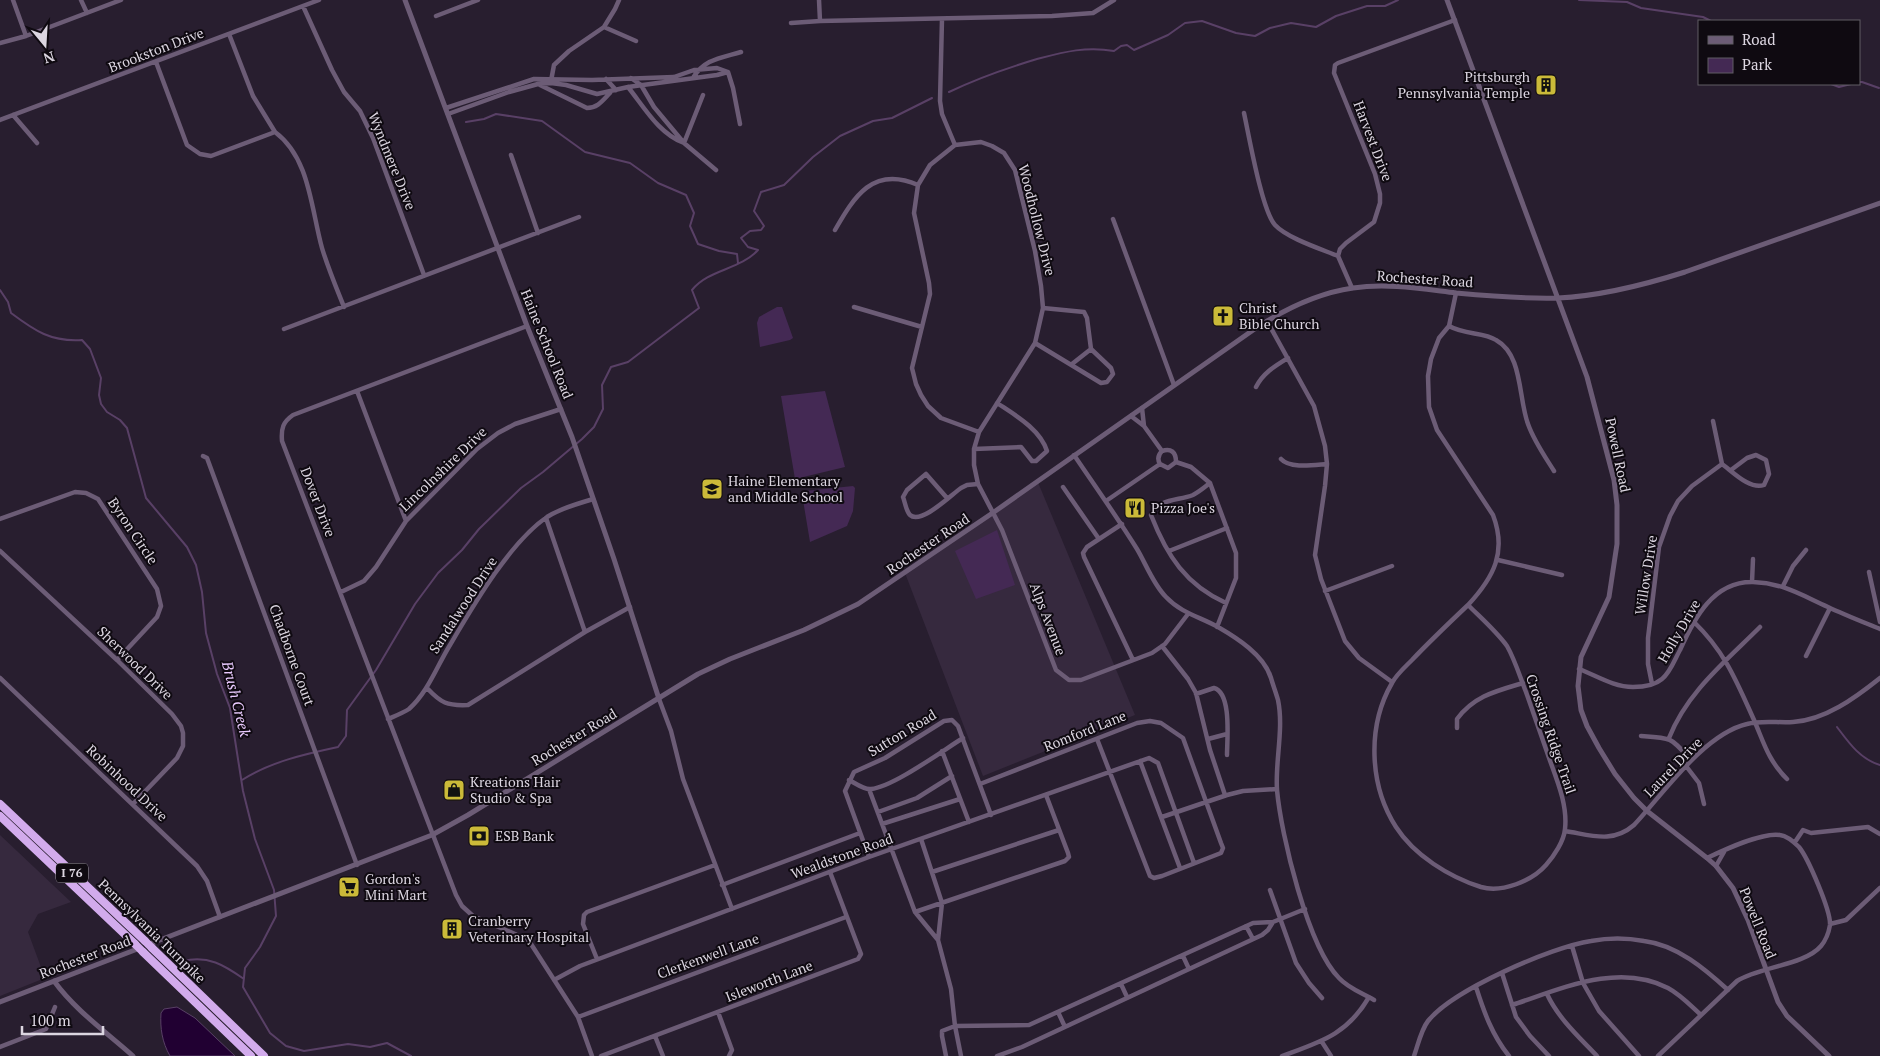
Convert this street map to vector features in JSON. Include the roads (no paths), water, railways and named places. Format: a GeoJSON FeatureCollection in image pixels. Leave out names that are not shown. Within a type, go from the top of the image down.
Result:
{"type":"FeatureCollection","features":[{"type":"Feature","properties":{"kind":"highway","name":"Pennsylvania Turnpike"},"geometry":{"type":"LineString","coordinates":[[0,804],[264,1056]]}},
{"type":"Feature","properties":{"kind":"highway","name":"Pennsylvania Turnpike"},"geometry":{"type":"LineString","coordinates":[[0,816],[251,1056]]}},
{"type":"Feature","properties":{"kind":"street"},"geometry":{"type":"LineString","coordinates":[[13,0],[26,36]]}},
{"type":"Feature","properties":{"kind":"street"},"geometry":{"type":"LineString","coordinates":[[81,0],[87,13]]}},
{"type":"Feature","properties":{"kind":"street"},"geometry":{"type":"LineString","coordinates":[[0,43],[26,36],[121,0]]}},
{"type":"Feature","properties":{"kind":"street","name":"Brookston Drive"},"geometry":{"type":"LineString","coordinates":[[0,120],[319,0]]}},
{"type":"Feature","properties":{"kind":"street","name":"Haine School Road"},"geometry":{"type":"LineString","coordinates":[[405,0],[593,499],[630,606],[658,699]]}},
{"type":"Feature","properties":{"kind":"street"},"geometry":{"type":"LineString","coordinates":[[436,16],[464,2],[478,0]]}},
{"type":"Feature","properties":{"kind":"street"},"geometry":{"type":"LineString","coordinates":[[551,81],[554,65],[569,51],[604,27],[619,0]]}},
{"type":"Feature","properties":{"kind":"street"},"geometry":{"type":"LineString","coordinates":[[819,0],[820,21]]}},
{"type":"Feature","properties":{"kind":"street"},"geometry":{"type":"LineString","coordinates":[[791,24],[820,21],[1052,16],[1093,13],[1114,0]]}},
{"type":"Feature","properties":{"kind":"street","name":"Powell Road"},"geometry":{"type":"LineString","coordinates":[[1447,0],[1587,377],[1598,413],[1614,480],[1618,505],[1617,544],[1609,597],[1581,657],[1578,696],[1587,726],[1615,774],[1647,811],[1716,866],[1741,903],[1778,1002],[1787,1016],[1829,1056]]}},
{"type":"Feature","properties":{"kind":"street","name":"Wyndmere Drive"},"geometry":{"type":"LineString","coordinates":[[303,6],[332,70],[344,92],[360,111],[373,138],[424,275]]}},
{"type":"Feature","properties":{"kind":"street"},"geometry":{"type":"LineString","coordinates":[[942,19],[940,101],[942,114],[955,144],[930,165],[918,185],[914,213],[930,288],[928,304],[912,368],[921,396],[928,406],[941,418],[979,432]]}},
{"type":"Feature","properties":{"kind":"street","name":"Harvest Drive"},"geometry":{"type":"LineString","coordinates":[[1338,256],[1340,248],[1374,222],[1380,203],[1380,194],[1334,73],[1335,65],[1455,20]]}},
{"type":"Feature","properties":{"kind":"street"},"geometry":{"type":"LineString","coordinates":[[604,27],[636,41]]}},
{"type":"Feature","properties":{"kind":"street"},"geometry":{"type":"LineString","coordinates":[[229,34],[253,96],[275,132],[287,141],[301,165],[323,250],[344,307]]}},
{"type":"Feature","properties":{"kind":"street"},"geometry":{"type":"LineString","coordinates":[[446,108],[527,80],[679,77],[709,62],[741,52]]}},
{"type":"Feature","properties":{"kind":"street"},"geometry":{"type":"LineString","coordinates":[[156,62],[187,145],[200,154],[211,156],[275,132]]}},
{"type":"Feature","properties":{"kind":"street"},"geometry":{"type":"LineString","coordinates":[[698,69],[717,68],[728,72]]}},
{"type":"Feature","properties":{"kind":"street"},"geometry":{"type":"LineString","coordinates":[[693,78],[698,69]]}},
{"type":"Feature","properties":{"kind":"street"},"geometry":{"type":"LineString","coordinates":[[448,114],[509,92],[551,81],[597,94],[628,87],[728,72]]}},
{"type":"Feature","properties":{"kind":"street"},"geometry":{"type":"LineString","coordinates":[[728,72],[740,124]]}},
{"type":"Feature","properties":{"kind":"street"},"geometry":{"type":"LineString","coordinates":[[631,78],[641,85],[654,107],[684,142],[716,170]]}},
{"type":"Feature","properties":{"kind":"street"},"geometry":{"type":"LineString","coordinates":[[606,79],[613,91]]}},
{"type":"Feature","properties":{"kind":"street"},"geometry":{"type":"LineString","coordinates":[[538,84],[587,108],[598,106],[613,91]]}},
{"type":"Feature","properties":{"kind":"street"},"geometry":{"type":"LineString","coordinates":[[628,87],[666,134],[684,142]]}},
{"type":"Feature","properties":{"kind":"street"},"geometry":{"type":"LineString","coordinates":[[684,142],[703,94]]}},
{"type":"Feature","properties":{"kind":"street"},"geometry":{"type":"LineString","coordinates":[[1244,113],[1267,211],[1275,226],[1288,234],[1338,256],[1352,288]]}},
{"type":"Feature","properties":{"kind":"street"},"geometry":{"type":"LineString","coordinates":[[14,115],[37,143]]}},
{"type":"Feature","properties":{"kind":"street","name":"Woodhollow Drive"},"geometry":{"type":"LineString","coordinates":[[955,144],[982,142],[1004,153],[1010,160],[1015,170],[1035,251],[1041,286],[1043,308],[1035,343],[979,432],[974,449],[974,464],[978,484],[994,512]]}},
{"type":"Feature","properties":{"kind":"street"},"geometry":{"type":"LineString","coordinates":[[511,155],[538,233]]}},
{"type":"Feature","properties":{"kind":"street"},"geometry":{"type":"LineString","coordinates":[[835,230],[850,203],[862,190],[872,184],[893,179],[918,185]]}},
{"type":"Feature","properties":{"kind":"street","name":"Rochester Road"},"geometry":{"type":"LineString","coordinates":[[0,1002],[432,835],[658,699],[679,684],[714,666],[804,630],[858,604],[994,512],[1267,321],[1286,310],[1310,300],[1352,288],[1395,286],[1456,293],[1558,298],[1594,294],[1658,281],[1880,203]]}},
{"type":"Feature","properties":{"kind":"street"},"geometry":{"type":"LineString","coordinates":[[284,329],[579,217]]}},
{"type":"Feature","properties":{"kind":"street"},"geometry":{"type":"LineString","coordinates":[[1113,219],[1174,385]]}},
{"type":"Feature","properties":{"kind":"street","name":"Crossing Ridge Trail"},"geometry":{"type":"LineString","coordinates":[[1456,293],[1449,326],[1439,338],[1431,359],[1427,392],[1429,407],[1437,430],[1493,515],[1497,526],[1498,560],[1486,584],[1468,605],[1426,645],[1392,682],[1380,712],[1374,742],[1375,777],[1384,806],[1396,828],[1421,856],[1453,875],[1482,887],[1507,886],[1526,880],[1543,869],[1553,858],[1565,831],[1565,815],[1556,776],[1523,683],[1507,647],[1468,605]]}},
{"type":"Feature","properties":{"kind":"street"},"geometry":{"type":"LineString","coordinates":[[854,307],[922,327]]}},
{"type":"Feature","properties":{"kind":"street"},"geometry":{"type":"LineString","coordinates":[[1035,343],[1101,383],[1107,382],[1114,374],[1091,349],[1087,318],[1084,312],[1043,308]]}},
{"type":"Feature","properties":{"kind":"street"},"geometry":{"type":"LineString","coordinates":[[1267,321],[1318,416],[1325,446],[1327,464],[1325,486],[1315,554],[1318,572],[1341,634],[1351,650],[1371,668],[1392,682]]}},
{"type":"Feature","properties":{"kind":"street","name":"Dover Drive"},"geometry":{"type":"LineString","coordinates":[[527,326],[293,414],[286,420],[281,430],[282,441],[456,895],[462,906],[472,916],[515,934],[531,944],[578,1017],[592,1056]]}},
{"type":"Feature","properties":{"kind":"street"},"geometry":{"type":"LineString","coordinates":[[1449,326],[1462,333],[1495,338],[1510,351],[1516,365],[1521,401],[1528,424],[1536,442],[1554,471]]}},
{"type":"Feature","properties":{"kind":"street"},"geometry":{"type":"LineString","coordinates":[[1072,364],[1091,349]]}},
{"type":"Feature","properties":{"kind":"street"},"geometry":{"type":"LineString","coordinates":[[1256,387],[1261,377],[1288,358]]}},
{"type":"Feature","properties":{"kind":"street"},"geometry":{"type":"LineString","coordinates":[[357,391],[406,521]]}},
{"type":"Feature","properties":{"kind":"street"},"geometry":{"type":"LineString","coordinates":[[974,449],[1021,448],[1032,461],[1036,461],[1047,451],[1038,435],[1027,424],[997,403]]}},
{"type":"Feature","properties":{"kind":"street"},"geometry":{"type":"LineString","coordinates":[[1142,408],[1144,426]]}},
{"type":"Feature","properties":{"kind":"street","name":"Lincolnshire Drive"},"geometry":{"type":"LineString","coordinates":[[341,592],[364,581],[376,567],[406,521],[477,449],[498,432],[515,424],[560,409]]}},
{"type":"Feature","properties":{"kind":"street"},"geometry":{"type":"LineString","coordinates":[[1131,416],[1144,426],[1162,451]]}},
{"type":"Feature","properties":{"kind":"street"},"geometry":{"type":"LineString","coordinates":[[1713,421],[1722,464],[1748,483],[1760,487],[1764,485],[1769,474],[1766,460],[1756,455],[1747,458],[1731,470]]}},
{"type":"Feature","properties":{"kind":"street"},"geometry":{"type":"LineString","coordinates":[[1167,449],[1173,451],[1176,456],[1176,462],[1168,468],[1160,464],[1158,454],[1167,449]]}},
{"type":"Feature","properties":{"kind":"street"},"geometry":{"type":"LineString","coordinates":[[1074,455],[1122,524],[1165,596],[1188,614],[1217,627],[1239,641],[1257,656],[1270,675],[1278,701],[1277,789],[1280,820],[1305,909],[1330,967],[1339,979],[1374,1000]]}},
{"type":"Feature","properties":{"kind":"street","name":"Chadborne Court"},"geometry":{"type":"LineString","coordinates":[[203,456],[207,458],[357,865]]}},
{"type":"Feature","properties":{"kind":"street"},"geometry":{"type":"LineString","coordinates":[[1281,459],[1292,465],[1327,464]]}},
{"type":"Feature","properties":{"kind":"street"},"geometry":{"type":"LineString","coordinates":[[1176,462],[1191,467],[1210,484],[1236,553],[1236,578],[1217,627]]}},
{"type":"Feature","properties":{"kind":"street"},"geometry":{"type":"LineString","coordinates":[[1106,501],[1160,464]]}},
{"type":"Feature","properties":{"kind":"street","name":"Willow Drive"},"geometry":{"type":"LineString","coordinates":[[1652,684],[1648,664],[1648,638],[1659,547],[1670,516],[1678,501],[1692,486],[1722,464]]}},
{"type":"Feature","properties":{"kind":"street"},"geometry":{"type":"LineString","coordinates":[[947,498],[926,474],[907,490],[903,496],[908,514],[917,518],[926,514],[967,485],[978,484]]}},
{"type":"Feature","properties":{"kind":"street"},"geometry":{"type":"LineString","coordinates":[[1210,484],[1195,494],[1169,500],[1154,508],[1152,516],[1169,551],[1191,582],[1211,596],[1226,603]]}},
{"type":"Feature","properties":{"kind":"street"},"geometry":{"type":"LineString","coordinates":[[1063,487],[1100,539]]}},
{"type":"Feature","properties":{"kind":"street","name":"Byron Circle"},"geometry":{"type":"LineString","coordinates":[[0,519],[75,492],[86,493],[98,499],[153,581],[161,601],[157,617],[117,660]]}},
{"type":"Feature","properties":{"kind":"street","name":"Sandalwood Drive"},"geometry":{"type":"LineString","coordinates":[[388,719],[408,709],[427,688],[450,644],[498,568],[523,539],[546,518],[561,509],[593,499]]}},
{"type":"Feature","properties":{"kind":"street","name":"Alps Avenue"},"geometry":{"type":"LineString","coordinates":[[994,512],[1047,650],[1059,673],[1069,680],[1080,680],[1152,653],[1162,646],[1188,614]]}},
{"type":"Feature","properties":{"kind":"street"},"geometry":{"type":"LineString","coordinates":[[546,518],[585,632]]}},
{"type":"Feature","properties":{"kind":"street"},"geometry":{"type":"LineString","coordinates":[[1122,524],[1087,548],[1083,553],[1133,660]]}},
{"type":"Feature","properties":{"kind":"street"},"geometry":{"type":"LineString","coordinates":[[1169,551],[1227,528]]}},
{"type":"Feature","properties":{"kind":"street"},"geometry":{"type":"LineString","coordinates":[[1784,586],[1792,566],[1806,550]]}},
{"type":"Feature","properties":{"kind":"street","name":"Sherwood Drive"},"geometry":{"type":"LineString","coordinates":[[0,551],[172,714],[184,733],[184,746],[177,758],[133,804]]}},
{"type":"Feature","properties":{"kind":"street"},"geometry":{"type":"LineString","coordinates":[[1752,582],[1753,559]]}},
{"type":"Feature","properties":{"kind":"street"},"geometry":{"type":"LineString","coordinates":[[1498,560],[1562,575]]}},
{"type":"Feature","properties":{"kind":"street"},"geometry":{"type":"LineString","coordinates":[[1326,592],[1392,566]]}},
{"type":"Feature","properties":{"kind":"street"},"geometry":{"type":"LineString","coordinates":[[1869,572],[1880,622]]}},
{"type":"Feature","properties":{"kind":"street","name":"Holly Drive"},"geometry":{"type":"LineString","coordinates":[[1652,684],[1662,679],[1667,673],[1694,622],[1712,597],[1726,588],[1752,582],[1784,586],[1880,629]]}},
{"type":"Feature","properties":{"kind":"street"},"geometry":{"type":"LineString","coordinates":[[427,688],[438,700],[448,704],[468,705],[630,606]]}},
{"type":"Feature","properties":{"kind":"street"},"geometry":{"type":"LineString","coordinates":[[1806,656],[1830,608]]}},
{"type":"Feature","properties":{"kind":"street"},"geometry":{"type":"LineString","coordinates":[[1694,622],[1714,642],[1726,661],[1755,723],[1766,753],[1776,769],[1787,779]]}},
{"type":"Feature","properties":{"kind":"street"},"geometry":{"type":"LineString","coordinates":[[1669,738],[1682,710],[1697,691],[1760,627]]}},
{"type":"Feature","properties":{"kind":"street"},"geometry":{"type":"LineString","coordinates":[[1162,646],[1188,679],[1196,694],[1225,795]]}},
{"type":"Feature","properties":{"kind":"street"},"geometry":{"type":"LineString","coordinates":[[1580,669],[1620,685],[1640,687],[1652,684]]}},
{"type":"Feature","properties":{"kind":"street","name":"Robinhood Drive"},"geometry":{"type":"LineString","coordinates":[[0,678],[203,873],[208,881],[220,917]]}},
{"type":"Feature","properties":{"kind":"street","name":"Laurel Drive"},"geometry":{"type":"LineString","coordinates":[[1565,831],[1609,838],[1628,831],[1702,750],[1731,731],[1747,724],[1814,719],[1853,698],[1880,678]]}},
{"type":"Feature","properties":{"kind":"street"},"geometry":{"type":"LineString","coordinates":[[1457,728],[1457,719],[1472,702],[1523,683]]}},
{"type":"Feature","properties":{"kind":"street"},"geometry":{"type":"LineString","coordinates":[[1196,694],[1214,688],[1221,692],[1228,718],[1227,755]]}},
{"type":"Feature","properties":{"kind":"street"},"geometry":{"type":"LineString","coordinates":[[658,699],[671,731],[683,780],[732,909]]}},
{"type":"Feature","properties":{"kind":"street","name":"Sutton Road"},"geometry":{"type":"LineString","coordinates":[[849,780],[854,772],[885,758],[944,721],[952,720],[956,723],[963,738],[991,815]]}},
{"type":"Feature","properties":{"kind":"street","name":"Romford Lane"},"geometry":{"type":"LineString","coordinates":[[980,784],[1096,740],[1108,733],[1137,722],[1150,721],[1161,723],[1183,738],[1223,848],[1221,853],[1154,878],[1150,876],[1109,772]]}},
{"type":"Feature","properties":{"kind":"street"},"geometry":{"type":"LineString","coordinates":[[1208,739],[1227,734]]}},
{"type":"Feature","properties":{"kind":"street"},"geometry":{"type":"LineString","coordinates":[[1641,736],[1669,738],[1692,760]]}},
{"type":"Feature","properties":{"kind":"street"},"geometry":{"type":"LineString","coordinates":[[869,857],[846,796],[845,791],[849,780],[869,789],[896,780],[963,738]]}},
{"type":"Feature","properties":{"kind":"street"},"geometry":{"type":"LineString","coordinates":[[1096,740],[1109,772]]}},
{"type":"Feature","properties":{"kind":"street"},"geometry":{"type":"LineString","coordinates":[[942,751],[969,822]]}},
{"type":"Feature","properties":{"kind":"street"},"geometry":{"type":"LineString","coordinates":[[1180,868],[1140,760],[1149,758],[1158,763],[1194,863]]}},
{"type":"Feature","properties":{"kind":"street","name":"Wealdstone Road"},"geometry":{"type":"LineString","coordinates":[[554,980],[575,968],[597,959],[869,857],[991,815],[1140,760]]}},
{"type":"Feature","properties":{"kind":"street"},"geometry":{"type":"LineString","coordinates":[[1686,766],[1699,783],[1704,804]]}},
{"type":"Feature","properties":{"kind":"street"},"geometry":{"type":"LineString","coordinates":[[878,812],[917,798],[952,776]]}},
{"type":"Feature","properties":{"kind":"street"},"geometry":{"type":"LineString","coordinates":[[869,789],[915,912],[938,940]]}},
{"type":"Feature","properties":{"kind":"street"},"geometry":{"type":"LineString","coordinates":[[1162,817],[1225,795],[1244,791],[1277,789]]}},
{"type":"Feature","properties":{"kind":"street"},"geometry":{"type":"LineString","coordinates":[[915,912],[1065,861],[1069,857],[1068,853],[1046,795]]}},
{"type":"Feature","properties":{"kind":"street"},"geometry":{"type":"LineString","coordinates":[[882,824],[960,799]]}},
{"type":"Feature","properties":{"kind":"street"},"geometry":{"type":"LineString","coordinates":[[1795,842],[1803,830],[1811,833],[1868,827],[1880,834]]}},
{"type":"Feature","properties":{"kind":"street"},"geometry":{"type":"LineString","coordinates":[[932,872],[1059,830]]}},
{"type":"Feature","properties":{"kind":"street"},"geometry":{"type":"LineString","coordinates":[[722,884],[860,833]]}},
{"type":"Feature","properties":{"kind":"street"},"geometry":{"type":"LineString","coordinates":[[1658,1056],[1743,978],[1813,952],[1821,946],[1830,924],[1828,910],[1822,895],[1804,853],[1795,842],[1781,835],[1766,836],[1707,858]]}},
{"type":"Feature","properties":{"kind":"street"},"geometry":{"type":"LineString","coordinates":[[921,839],[942,903],[938,940],[951,989],[955,1026],[961,1056]]}},
{"type":"Feature","properties":{"kind":"street"},"geometry":{"type":"LineString","coordinates":[[1716,866],[1725,851]]}},
{"type":"Feature","properties":{"kind":"street"},"geometry":{"type":"LineString","coordinates":[[597,959],[583,924],[584,915],[587,912],[715,864]]}},
{"type":"Feature","properties":{"kind":"street","name":"Isleworth Lane"},"geometry":{"type":"LineString","coordinates":[[601,1056],[858,959],[860,954],[830,872]]}},
{"type":"Feature","properties":{"kind":"street"},"geometry":{"type":"LineString","coordinates":[[1830,924],[1846,920],[1880,888]]}},
{"type":"Feature","properties":{"kind":"street"},"geometry":{"type":"LineString","coordinates":[[1270,890],[1296,963],[1322,998]]}},
{"type":"Feature","properties":{"kind":"street"},"geometry":{"type":"LineString","coordinates":[[946,1056],[942,1031],[955,1026],[1030,1025],[1253,923],[1273,922],[1305,909]]}},
{"type":"Feature","properties":{"kind":"street","name":"Clerkenwell Lane"},"geometry":{"type":"LineString","coordinates":[[578,1017],[846,917]]}},
{"type":"Feature","properties":{"kind":"street"},"geometry":{"type":"LineString","coordinates":[[997,1056],[1022,1047],[1252,939],[1268,930],[1273,922]]}},
{"type":"Feature","properties":{"kind":"street"},"geometry":{"type":"LineString","coordinates":[[1246,926],[1252,939]]}},
{"type":"Feature","properties":{"kind":"street"},"geometry":{"type":"LineString","coordinates":[[1414,1056],[1427,1023],[1448,1003],[1502,973],[1539,956],[1590,941],[1644,940],[1667,948],[1686,957],[1705,970],[1728,990]]}},
{"type":"Feature","properties":{"kind":"street"},"geometry":{"type":"LineString","coordinates":[[1572,946],[1583,982],[1599,1011],[1639,1056]]}},
{"type":"Feature","properties":{"kind":"street"},"geometry":{"type":"LineString","coordinates":[[1183,956],[1189,969]]}},
{"type":"Feature","properties":{"kind":"street"},"geometry":{"type":"LineString","coordinates":[[1502,973],[1516,1017],[1530,1036],[1549,1056]]}},
{"type":"Feature","properties":{"kind":"street"},"geometry":{"type":"LineString","coordinates":[[1512,1005],[1583,982],[1616,976],[1653,982],[1669,988],[1701,1015]]}},
{"type":"Feature","properties":{"kind":"street"},"geometry":{"type":"LineString","coordinates":[[54,981],[76,1005],[132,1056]]}},
{"type":"Feature","properties":{"kind":"street"},"geometry":{"type":"LineString","coordinates":[[1120,984],[1127,997]]}},
{"type":"Feature","properties":{"kind":"street"},"geometry":{"type":"LineString","coordinates":[[1476,987],[1488,1022],[1498,1043],[1509,1056]]}},
{"type":"Feature","properties":{"kind":"street"},"geometry":{"type":"LineString","coordinates":[[1547,994],[1566,1022],[1597,1056]]}},
{"type":"Feature","properties":{"kind":"street"},"geometry":{"type":"LineString","coordinates":[[1282,1056],[1322,1042],[1354,1019],[1369,997]]}},
{"type":"Feature","properties":{"kind":"street"},"geometry":{"type":"LineString","coordinates":[[0,1047],[46,1029],[56,1008]]}},
{"type":"Feature","properties":{"kind":"street"},"geometry":{"type":"LineString","coordinates":[[718,1012],[732,1050],[729,1056]]}},
{"type":"Feature","properties":{"kind":"street"},"geometry":{"type":"LineString","coordinates":[[1058,1012],[1065,1027]]}},
{"type":"Feature","properties":{"kind":"street"},"geometry":{"type":"LineString","coordinates":[[655,1036],[662,1056]]}},
{"type":"Feature","properties":{"kind":"street"},"geometry":{"type":"LineString","coordinates":[[1322,1042],[1331,1056]]}},
{"type":"Feature","properties":{"kind":"waterway"},"geometry":{"type":"LineString","coordinates":[[949,92],[1004,70],[1056,54],[1084,49],[1114,51],[1121,46],[1127,45],[1134,50],[1168,35],[1185,23],[1202,21],[1236,33],[1255,36],[1270,28],[1291,23],[1316,27],[1336,16],[1367,6],[1385,6],[1398,0]]}},
{"type":"Feature","properties":{"kind":"waterway"},"geometry":{"type":"LineString","coordinates":[[1579,0],[1627,2],[1641,8],[1703,17],[1709,20]]}},
{"type":"Feature","properties":{"kind":"waterway"},"geometry":{"type":"LineString","coordinates":[[1860,82],[1879,88]]}},
{"type":"Feature","properties":{"kind":"waterway"},"geometry":{"type":"LineString","coordinates":[[1834,85],[1839,87],[1847,85]]}},
{"type":"Feature","properties":{"kind":"waterway"},"geometry":{"type":"LineString","coordinates":[[242,780],[276,763],[338,747],[346,736],[347,710],[376,670],[415,604],[438,573],[521,488],[543,472],[594,427],[603,409],[602,385],[611,367],[628,362],[699,308],[692,290],[699,283],[751,257],[758,250],[748,247],[741,238],[750,231],[761,230],[764,226],[754,211],[761,192],[784,185],[813,157],[840,136],[873,121],[892,118],[932,98]]}},
{"type":"Feature","properties":{"kind":"waterway"},"geometry":{"type":"LineString","coordinates":[[466,122],[484,119],[496,114],[542,121],[585,152],[630,163],[658,183],[686,195],[694,213],[690,226],[698,244],[719,251],[737,254],[738,263]]}},
{"type":"Feature","properties":{"kind":"waterway","name":"Brush Creek"},"geometry":{"type":"LineString","coordinates":[[0,290],[8,302],[11,313],[28,325],[52,337],[82,340],[90,349],[101,378],[99,395],[101,404],[107,412],[120,420],[127,428],[146,498],[187,547],[196,565],[202,592],[206,633],[217,674],[230,708],[243,791],[255,839],[274,890],[276,916],[260,947],[245,968],[243,987],[270,1033],[286,1046],[304,1051],[348,1044],[370,1047],[387,1043],[411,1056]]}},
{"type":"Feature","properties":{"kind":"waterway"},"geometry":{"type":"LineString","coordinates":[[1837,727],[1861,755],[1880,765]]}},
{"type":"Feature","properties":{"kind":"waterway"},"geometry":{"type":"LineString","coordinates":[[183,961],[200,959],[215,962],[230,969],[244,979]]}},
{"type":"Feature","properties":{"kind":"place","name":"Pittsburgh Pennsylvania Temple"},"geometry":{"type":"Point","coordinates":[1546,85]}},
{"type":"Feature","properties":{"kind":"place","name":"Christ Bible Church"},"geometry":{"type":"Point","coordinates":[1223,316]}},
{"type":"Feature","properties":{"kind":"place","name":"Haine Elementary and Middle School"},"geometry":{"type":"Point","coordinates":[712,489]}},
{"type":"Feature","properties":{"kind":"place","name":"Pizza Joe's"},"geometry":{"type":"Point","coordinates":[1135,508]}},
{"type":"Feature","properties":{"kind":"place","name":"Kreations Hair Studio & Spa"},"geometry":{"type":"Point","coordinates":[454,790]}},
{"type":"Feature","properties":{"kind":"place","name":"ESB Bank"},"geometry":{"type":"Point","coordinates":[479,836]}},
{"type":"Feature","properties":{"kind":"place","name":"Gordon's Mini Mart"},"geometry":{"type":"Point","coordinates":[349,887]}},
{"type":"Feature","properties":{"kind":"place","name":"Cranberry Veterinary Hospital"},"geometry":{"type":"Point","coordinates":[452,929]}}]}
